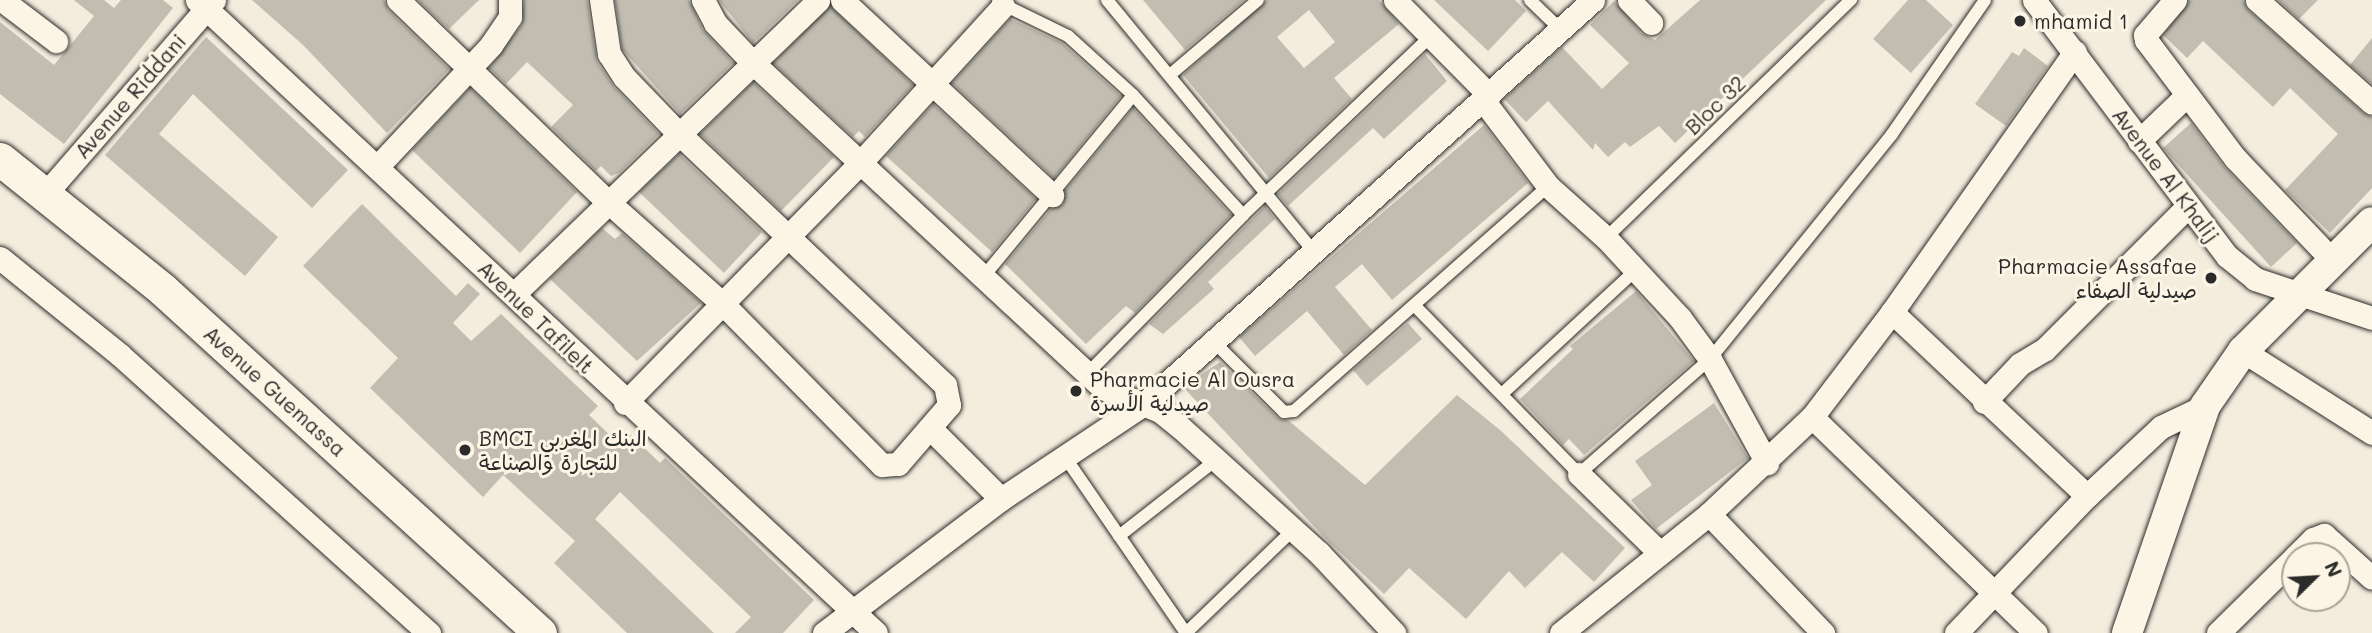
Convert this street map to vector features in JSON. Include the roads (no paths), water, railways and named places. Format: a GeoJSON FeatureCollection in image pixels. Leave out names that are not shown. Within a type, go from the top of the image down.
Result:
{"type":"FeatureCollection","features":[{"type":"Feature","properties":{"kind":"main road","name":"Avenue Guemassa"},"geometry":{"type":"LineString","coordinates":[[0,159],[46,193],[198,321],[540,633]]}},
{"type":"Feature","properties":{"kind":"street"},"geometry":{"type":"LineString","coordinates":[[2,0],[56,41]]}},
{"type":"Feature","properties":{"kind":"street"},"geometry":{"type":"LineString","coordinates":[[398,0],[606,200],[724,305],[882,465],[898,464],[951,401],[945,384],[677,132],[612,60],[601,0]]}},
{"type":"Feature","properties":{"kind":"street"},"geometry":{"type":"LineString","coordinates":[[377,167],[505,28],[510,0]]}},
{"type":"Feature","properties":{"kind":"street"},"geometry":{"type":"LineString","coordinates":[[703,0],[715,23],[753,63],[1087,374],[1117,397],[1144,404],[1170,419],[1293,530],[1394,633]]}},
{"type":"Feature","properties":{"kind":"street"},"geometry":{"type":"LineString","coordinates":[[514,294],[606,200],[818,0]]}},
{"type":"Feature","properties":{"kind":"street"},"geometry":{"type":"LineString","coordinates":[[842,0],[930,85],[1052,195]]}},
{"type":"Feature","properties":{"kind":"street"},"geometry":{"type":"LineString","coordinates":[[1395,0],[1486,97],[1548,186],[1637,269],[1710,359],[1767,463]]}},
{"type":"Feature","properties":{"kind":"street"},"geometry":{"type":"LineString","coordinates":[[824,633],[852,608],[1001,499],[1144,404],[1592,0]]}},
{"type":"Feature","properties":{"kind":"street"},"geometry":{"type":"LineString","coordinates":[[1629,0],[1651,23]]}},
{"type":"Feature","properties":{"kind":"street","name":"Avenue Al Khalij"},"geometry":{"type":"LineString","coordinates":[[2034,0],[2075,52],[2186,208],[2227,256],[2255,279],[2298,296],[2372,318]]}},
{"type":"Feature","properties":{"kind":"street"},"geometry":{"type":"LineString","coordinates":[[2175,0],[2145,35],[2235,158],[2333,261]]}},
{"type":"Feature","properties":{"kind":"street"},"geometry":{"type":"LineString","coordinates":[[2257,0],[2372,103]]}},
{"type":"Feature","properties":{"kind":"street","name":"Avenue Tafilelt"},"geometry":{"type":"LineString","coordinates":[[206,3],[514,294],[625,403],[852,608],[876,633]]}},
{"type":"Feature","properties":{"kind":"street","name":"Avenue Riddani"},"geometry":{"type":"LineString","coordinates":[[46,193],[206,3]]}},
{"type":"Feature","properties":{"kind":"street"},"geometry":{"type":"LineString","coordinates":[[625,403],[724,305],[861,162],[999,3]]}},
{"type":"Feature","properties":{"kind":"street"},"geometry":{"type":"LineString","coordinates":[[1560,633],[1709,514],[1767,463],[1812,417],[1892,312],[2075,52]]}},
{"type":"Feature","properties":{"kind":"street"},"geometry":{"type":"LineString","coordinates":[[2139,141],[2187,95]]}},
{"type":"Feature","properties":{"kind":"street"},"geometry":{"type":"LineString","coordinates":[[1984,402],[2020,364],[2045,349],[2186,208]]}},
{"type":"Feature","properties":{"kind":"street"},"geometry":{"type":"LineString","coordinates":[[2127,633],[2204,405],[2243,351],[2372,222]]}},
{"type":"Feature","properties":{"kind":"street"},"geometry":{"type":"LineString","coordinates":[[0,258],[120,355],[429,633]]}},
{"type":"Feature","properties":{"kind":"street"},"geometry":{"type":"LineString","coordinates":[[1892,312],[1984,402],[2087,496]]}},
{"type":"Feature","properties":{"kind":"street"},"geometry":{"type":"LineString","coordinates":[[2243,351],[2372,433]]}},
{"type":"Feature","properties":{"kind":"street"},"geometry":{"type":"LineString","coordinates":[[1956,633],[2087,496],[2161,428],[2204,405]]}},
{"type":"Feature","properties":{"kind":"street"},"geometry":{"type":"LineString","coordinates":[[1812,417],[2036,633]]}},
{"type":"Feature","properties":{"kind":"street"},"geometry":{"type":"LineString","coordinates":[[930,428],[1001,499]]}},
{"type":"Feature","properties":{"kind":"street"},"geometry":{"type":"LineString","coordinates":[[1579,474],[1660,553]]}},
{"type":"Feature","properties":{"kind":"street"},"geometry":{"type":"LineString","coordinates":[[1709,514],[1823,633]]}},
{"type":"Feature","properties":{"kind":"street"},"geometry":{"type":"LineString","coordinates":[[2310,542],[2324,536],[2331,542]]}},
{"type":"Feature","properties":{"kind":"street"},"geometry":{"type":"LineString","coordinates":[[2351,560],[2372,578]]}},
{"type":"Feature","properties":{"kind":"street"},"geometry":{"type":"LineString","coordinates":[[2218,633],[2281,570]]}},
{"type":"Feature","properties":{"kind":"lane"},"geometry":{"type":"LineString","coordinates":[[1107,0],[1314,252]]}},
{"type":"Feature","properties":{"kind":"lane"},"geometry":{"type":"LineString","coordinates":[[1171,75],[1258,0]]}},
{"type":"Feature","properties":{"kind":"lane"},"geometry":{"type":"LineString","coordinates":[[1530,0],[1560,30]]}},
{"type":"Feature","properties":{"kind":"lane","name":"Bloc 32"},"geometry":{"type":"LineString","coordinates":[[1606,238],[1851,0]]}},
{"type":"Feature","properties":{"kind":"lane"},"geometry":{"type":"LineString","coordinates":[[1416,307],[1503,393],[1579,474],[1710,359],[1892,134],[1985,0]]}},
{"type":"Feature","properties":{"kind":"lane"},"geometry":{"type":"LineString","coordinates":[[999,3],[1057,29],[1133,95],[1243,215]]}},
{"type":"Feature","properties":{"kind":"lane"},"geometry":{"type":"LineString","coordinates":[[1087,374],[1264,194],[1431,36]]}},
{"type":"Feature","properties":{"kind":"lane"},"geometry":{"type":"LineString","coordinates":[[984,276],[1133,95]]}},
{"type":"Feature","properties":{"kind":"lane"},"geometry":{"type":"LineString","coordinates":[[1214,342],[1255,386],[1290,413],[1416,307],[1548,186]]}},
{"type":"Feature","properties":{"kind":"lane"},"geometry":{"type":"LineString","coordinates":[[1503,393],[1637,269]]}},
{"type":"Feature","properties":{"kind":"lane"},"geometry":{"type":"LineString","coordinates":[[1065,457],[1186,633],[1293,530]]}},
{"type":"Feature","properties":{"kind":"lane"},"geometry":{"type":"LineString","coordinates":[[1119,536],[1216,460]]}},
{"type":"Feature","properties":{"kind":"place","name":"mhamid 1"},"geometry":{"type":"Point","coordinates":[2020,21]}},
{"type":"Feature","properties":{"kind":"place","name":"Pharmacie Assafae صيدلية الصفاء"},"geometry":{"type":"Point","coordinates":[2211,278]}},
{"type":"Feature","properties":{"kind":"place","name":"Pharmacie Al Ousra صيدلية الأسرة"},"geometry":{"type":"Point","coordinates":[1076,391]}},
{"type":"Feature","properties":{"kind":"place","name":"BMCI البنك المغربي للتجارة والصناعة"},"geometry":{"type":"Point","coordinates":[465,450]}}]}
